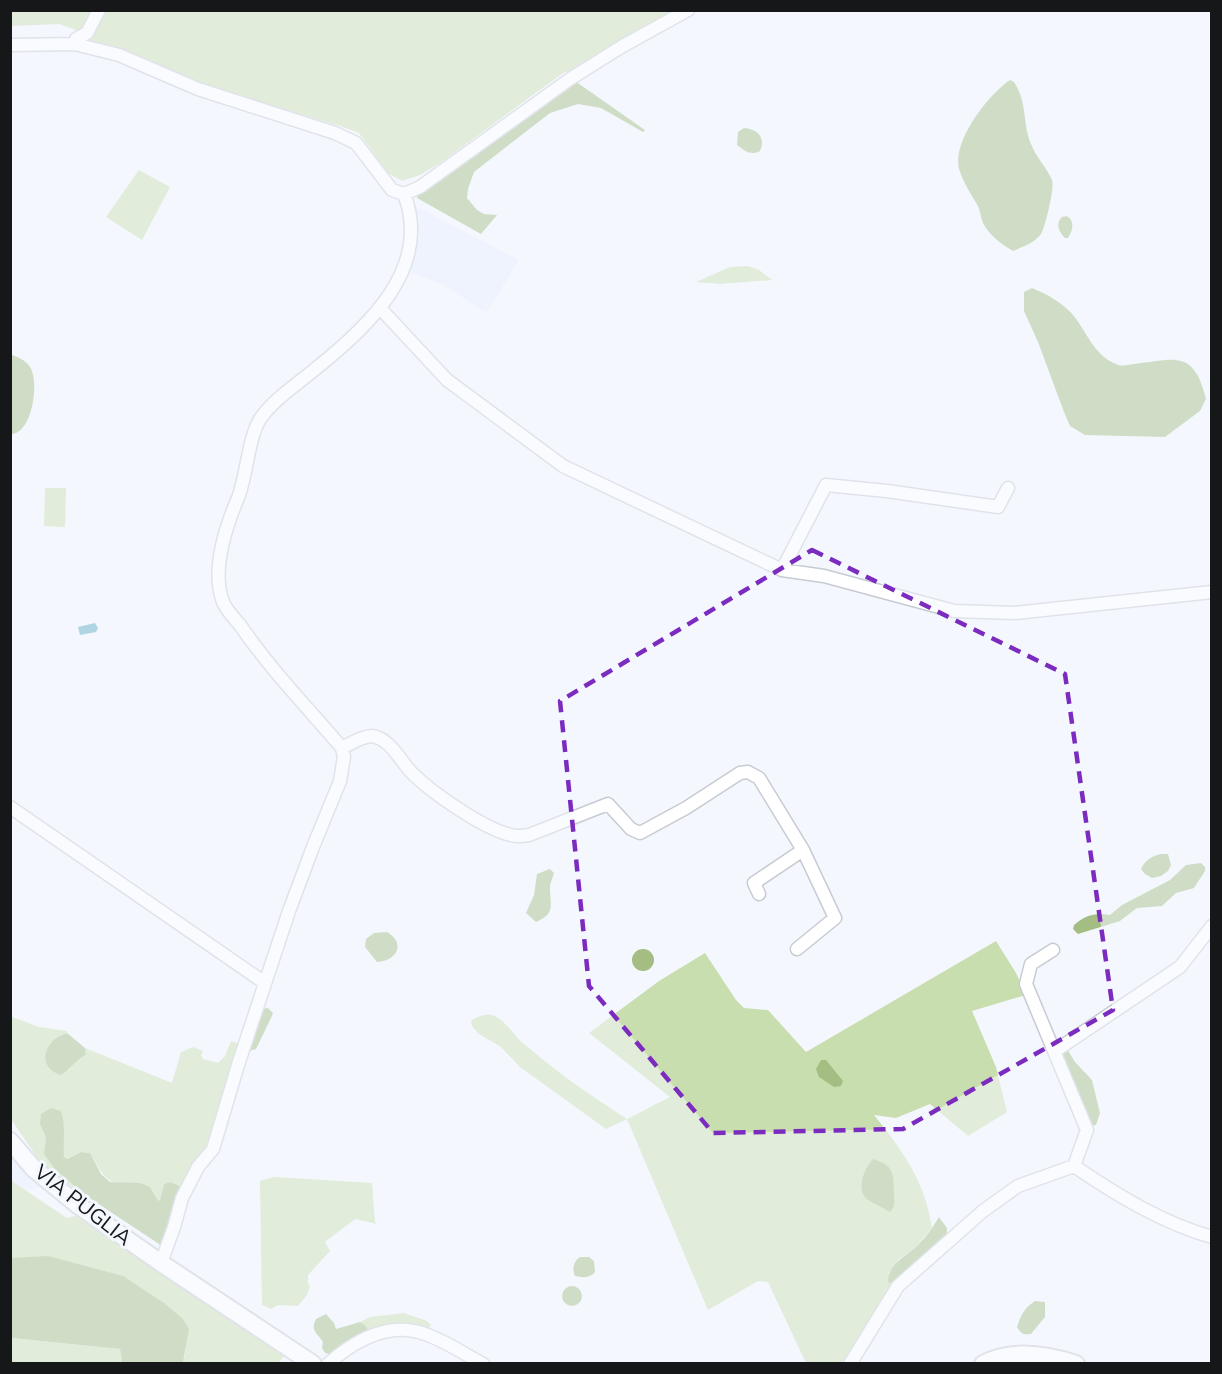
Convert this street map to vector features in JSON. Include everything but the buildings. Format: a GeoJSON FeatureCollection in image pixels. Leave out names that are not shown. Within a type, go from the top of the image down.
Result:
{"type":"FeatureCollection","features":[{"type":"Feature","properties":{"kind":"main road","name":"VIA PUGLIA"},"geometry":{"type":"LineString","coordinates":[[10,1141],[34,1169],[79,1206],[301,1360]]}},
{"type":"Feature","properties":{"kind":"main road"},"geometry":{"type":"LineString","coordinates":[[982,1364],[992,1359],[1024,1355],[1044,1355],[1076,1364]]}},
{"type":"Feature","properties":{"kind":"street"},"geometry":{"type":"LineString","coordinates":[[75,44],[76,39],[87,33],[99,10]]}},
{"type":"Feature","properties":{"kind":"street"},"geometry":{"type":"LineString","coordinates":[[10,45],[75,44],[119,55],[198,89],[335,133],[356,143],[392,190],[404,194],[420,187],[570,79],[621,47],[688,10]]}},
{"type":"Feature","properties":{"kind":"street"},"geometry":{"type":"LineString","coordinates":[[161,1263],[182,1198],[198,1167],[213,1149],[265,983],[313,846],[340,781],[344,757],[342,748],[250,641],[222,600],[219,574],[225,527],[243,483],[251,444],[260,420],[284,395],[345,345],[380,308],[396,284],[408,261],[412,234],[411,210],[404,194]]}},
{"type":"Feature","properties":{"kind":"street"},"geometry":{"type":"LineString","coordinates":[[380,308],[447,380],[563,466],[782,570],[824,576],[954,611],[1015,613],[1212,592]]}},
{"type":"Feature","properties":{"kind":"street"},"geometry":{"type":"LineString","coordinates":[[782,570],[826,485],[998,507],[1008,488]]}},
{"type":"Feature","properties":{"kind":"street"},"geometry":{"type":"LineString","coordinates":[[342,748],[372,736],[385,742],[414,775],[444,799],[480,822],[509,835],[518,836],[529,835],[608,804],[631,829],[640,833],[686,808],[740,773],[748,772],[759,778],[803,850],[835,918],[797,949]]}},
{"type":"Feature","properties":{"kind":"street"},"geometry":{"type":"LineString","coordinates":[[10,807],[265,983]]}},
{"type":"Feature","properties":{"kind":"street"},"geometry":{"type":"LineString","coordinates":[[759,894],[754,883],[803,850]]}},
{"type":"Feature","properties":{"kind":"street"},"geometry":{"type":"LineString","coordinates":[[1055,1051],[1180,966],[1212,927]]}},
{"type":"Feature","properties":{"kind":"street"},"geometry":{"type":"LineString","coordinates":[[1053,950],[1031,964],[1026,984],[1087,1130],[1074,1166]]}},
{"type":"Feature","properties":{"kind":"street"},"geometry":{"type":"LineString","coordinates":[[1074,1166],[1108,1189],[1188,1230],[1212,1237]]}},
{"type":"Feature","properties":{"kind":"street"},"geometry":{"type":"LineString","coordinates":[[850,1364],[898,1286],[974,1218],[1018,1186],[1074,1166]]}},
{"type":"Feature","properties":{"kind":"street"},"geometry":{"type":"LineString","coordinates":[[328,1364],[348,1347],[361,1340],[376,1334],[409,1330],[438,1339],[483,1364]]}},
{"type":"Feature","properties":{"kind":"highlighted area"},"geometry":{"type":"Polygon","coordinates":[[[812,550],[1065,674],[1113,1010],[903,1129],[713,1133],[589,986],[560,701],[812,550]]]}},
{"type":"Feature","properties":{"kind":"shaded area"},"geometry":{"type":"Polygon","coordinates":[[[415,206],[519,260],[486,313],[442,284],[408,272],[414,250],[415,206]]]}},
{"type":"Feature","properties":{"kind":"shaded area"},"geometry":{"type":"Polygon","coordinates":[[[10,1153],[43,1186],[25,1191],[11,1180],[10,1153]]]}},
{"type":"Feature","properties":{"kind":"green space"},"geometry":{"type":"Polygon","coordinates":[[[10,11],[674,11],[632,33],[583,66],[563,73],[440,163],[420,175],[402,181],[388,173],[359,133],[192,81],[90,42],[90,35],[59,24],[11,26],[10,11]]]}},
{"type":"Feature","properties":{"kind":"green space"},"geometry":{"type":"Polygon","coordinates":[[[1010,80],[1014,82],[1021,98],[1031,144],[1053,184],[1041,234],[1032,242],[1013,251],[996,239],[983,223],[978,206],[959,169],[958,158],[966,132],[982,107],[1010,80]]]}},
{"type":"Feature","properties":{"kind":"green space"},"geometry":{"type":"Polygon","coordinates":[[[575,81],[645,130],[643,132],[601,108],[578,104],[550,113],[474,172],[467,198],[477,210],[484,214],[497,215],[481,234],[417,198],[418,194],[575,81]]]}},
{"type":"Feature","properties":{"kind":"green space"},"geometry":{"type":"Polygon","coordinates":[[[744,128],[760,135],[762,146],[760,151],[751,153],[737,145],[738,132],[744,128]]]}},
{"type":"Feature","properties":{"kind":"green space"},"geometry":{"type":"Polygon","coordinates":[[[139,170],[170,187],[142,240],[106,217],[139,170]]]}},
{"type":"Feature","properties":{"kind":"green space"},"geometry":{"type":"Polygon","coordinates":[[[1067,216],[1072,226],[1068,238],[1065,238],[1058,225],[1062,217],[1067,216]]]}},
{"type":"Feature","properties":{"kind":"green space"},"geometry":{"type":"Polygon","coordinates":[[[748,266],[759,270],[772,280],[720,284],[696,282],[730,267],[748,266]]]}},
{"type":"Feature","properties":{"kind":"green space"},"geometry":{"type":"Polygon","coordinates":[[[1032,288],[1065,307],[1102,356],[1116,364],[1124,366],[1172,360],[1189,365],[1201,383],[1206,399],[1200,411],[1165,437],[1085,435],[1070,426],[1024,311],[1024,292],[1032,288]]]}},
{"type":"Feature","properties":{"kind":"green space"},"geometry":{"type":"Polygon","coordinates":[[[10,354],[21,359],[30,367],[34,384],[29,417],[18,432],[11,434],[10,354]]]}},
{"type":"Feature","properties":{"kind":"green space"},"geometry":{"type":"Polygon","coordinates":[[[45,488],[66,488],[65,527],[44,526],[45,488]]]}},
{"type":"Feature","properties":{"kind":"green space"},"geometry":{"type":"Polygon","coordinates":[[[1168,854],[1171,865],[1168,871],[1161,876],[1152,878],[1141,869],[1149,859],[1168,854]]]}},
{"type":"Feature","properties":{"kind":"green space"},"geometry":{"type":"Polygon","coordinates":[[[1201,863],[1205,871],[1194,888],[1176,893],[1162,906],[1137,908],[1120,921],[1078,934],[1073,929],[1074,925],[1087,917],[1095,914],[1110,915],[1122,905],[1170,880],[1186,865],[1201,863]]]}},
{"type":"Feature","properties":{"kind":"green space"},"geometry":{"type":"Polygon","coordinates":[[[550,869],[554,873],[550,886],[551,908],[547,916],[536,922],[526,913],[534,895],[537,874],[550,869]]]}},
{"type":"Feature","properties":{"kind":"green space"},"geometry":{"type":"Polygon","coordinates":[[[387,932],[397,942],[397,951],[389,959],[377,962],[365,947],[366,939],[374,933],[387,932]]]}},
{"type":"Feature","properties":{"kind":"green space"},"geometry":{"type":"Polygon","coordinates":[[[996,941],[1016,973],[1026,995],[972,1011],[996,1067],[1007,1112],[968,1136],[930,1104],[896,1118],[874,1115],[911,1167],[924,1196],[932,1228],[916,1247],[899,1259],[889,1273],[893,1284],[846,1364],[806,1363],[768,1282],[758,1281],[708,1310],[627,1119],[670,1097],[589,1033],[659,981],[705,953],[736,1000],[744,1008],[768,1010],[806,1052],[996,941]]]}},
{"type":"Feature","properties":{"kind":"green space"},"geometry":{"type":"Polygon","coordinates":[[[643,949],[651,952],[654,960],[651,968],[643,971],[635,968],[632,960],[635,952],[643,949]]]}},
{"type":"Feature","properties":{"kind":"green space"},"geometry":{"type":"Polygon","coordinates":[[[268,1008],[273,1013],[271,1018],[256,1049],[249,1051],[246,1049],[261,1009],[268,1008]]]}},
{"type":"Feature","properties":{"kind":"green space"},"geometry":{"type":"Polygon","coordinates":[[[484,1015],[497,1017],[519,1040],[548,1063],[627,1119],[606,1129],[520,1067],[501,1047],[479,1034],[471,1021],[484,1015]]]}},
{"type":"Feature","properties":{"kind":"green space"},"geometry":{"type":"Polygon","coordinates":[[[10,1016],[39,1027],[67,1031],[60,1035],[68,1071],[79,1058],[86,1055],[85,1048],[172,1083],[181,1052],[193,1047],[203,1051],[201,1055],[203,1059],[218,1063],[225,1056],[231,1041],[239,1044],[208,1145],[182,1190],[170,1182],[164,1184],[160,1201],[157,1201],[140,1183],[121,1183],[109,1179],[100,1170],[90,1153],[81,1152],[66,1159],[63,1150],[64,1126],[40,1124],[46,1138],[45,1145],[71,1181],[85,1195],[40,1162],[11,1119],[10,1016]]]}},
{"type":"Feature","properties":{"kind":"green space"},"geometry":{"type":"Polygon","coordinates":[[[67,1033],[85,1048],[86,1055],[60,1075],[47,1065],[46,1053],[53,1041],[67,1033]]]}},
{"type":"Feature","properties":{"kind":"green space"},"geometry":{"type":"Polygon","coordinates":[[[1066,1047],[1075,1062],[1092,1080],[1100,1113],[1096,1125],[1090,1126],[1063,1058],[1062,1051],[1066,1047]]]}},
{"type":"Feature","properties":{"kind":"green space"},"geometry":{"type":"Polygon","coordinates":[[[821,1060],[826,1060],[843,1081],[841,1086],[834,1087],[819,1077],[816,1069],[821,1060]]]}},
{"type":"Feature","properties":{"kind":"green space"},"geometry":{"type":"Polygon","coordinates":[[[51,1108],[61,1111],[63,1117],[64,1157],[67,1159],[81,1152],[90,1153],[101,1174],[110,1182],[140,1183],[150,1187],[158,1201],[164,1184],[170,1182],[179,1186],[182,1190],[162,1246],[85,1195],[55,1169],[44,1154],[46,1138],[40,1124],[41,1114],[51,1108]]]}},
{"type":"Feature","properties":{"kind":"green space"},"geometry":{"type":"Polygon","coordinates":[[[873,1159],[885,1164],[893,1175],[894,1203],[890,1212],[868,1200],[862,1191],[864,1174],[873,1159]]]}},
{"type":"Feature","properties":{"kind":"green space"},"geometry":{"type":"Polygon","coordinates":[[[274,1177],[372,1183],[377,1224],[355,1219],[325,1242],[330,1251],[308,1275],[310,1287],[307,1295],[298,1306],[278,1305],[271,1309],[262,1305],[260,1181],[274,1177]]]}},
{"type":"Feature","properties":{"kind":"green space"},"geometry":{"type":"Polygon","coordinates":[[[10,1180],[67,1218],[76,1216],[285,1355],[278,1363],[183,1363],[186,1350],[28,1258],[11,1258],[10,1180]]]}},
{"type":"Feature","properties":{"kind":"green space"},"geometry":{"type":"Polygon","coordinates":[[[939,1217],[947,1228],[947,1233],[893,1284],[888,1282],[891,1270],[899,1260],[921,1242],[939,1217]]]}},
{"type":"Feature","properties":{"kind":"green space"},"geometry":{"type":"Polygon","coordinates":[[[48,1256],[123,1276],[164,1303],[183,1319],[189,1329],[183,1363],[122,1363],[120,1349],[11,1338],[11,1258],[48,1256]]]}},
{"type":"Feature","properties":{"kind":"green space"},"geometry":{"type":"Polygon","coordinates":[[[580,1257],[589,1257],[594,1261],[595,1272],[584,1277],[575,1276],[574,1266],[580,1257]]]}},
{"type":"Feature","properties":{"kind":"green space"},"geometry":{"type":"Polygon","coordinates":[[[572,1286],[579,1289],[582,1296],[579,1303],[572,1306],[565,1303],[562,1296],[565,1289],[572,1286]]]}},
{"type":"Feature","properties":{"kind":"green space"},"geometry":{"type":"Polygon","coordinates":[[[1035,1301],[1045,1302],[1045,1317],[1031,1334],[1023,1334],[1017,1327],[1018,1323],[1026,1309],[1035,1301]]]}},
{"type":"Feature","properties":{"kind":"green space"},"geometry":{"type":"Polygon","coordinates":[[[404,1313],[427,1321],[431,1325],[428,1330],[369,1332],[360,1322],[370,1317],[404,1313]]]}},
{"type":"Feature","properties":{"kind":"green space"},"geometry":{"type":"Polygon","coordinates":[[[326,1314],[336,1329],[360,1322],[369,1332],[330,1354],[325,1353],[322,1348],[323,1342],[315,1332],[314,1326],[316,1319],[326,1314]]]}},
{"type":"Feature","properties":{"kind":"green space"},"geometry":{"type":"Polygon","coordinates":[[[10,1338],[120,1349],[122,1363],[11,1363],[10,1338]]]}},
{"type":"Feature","properties":{"kind":"water"},"geometry":{"type":"Polygon","coordinates":[[[95,623],[98,628],[96,632],[80,635],[78,627],[95,623]]]}}]}
